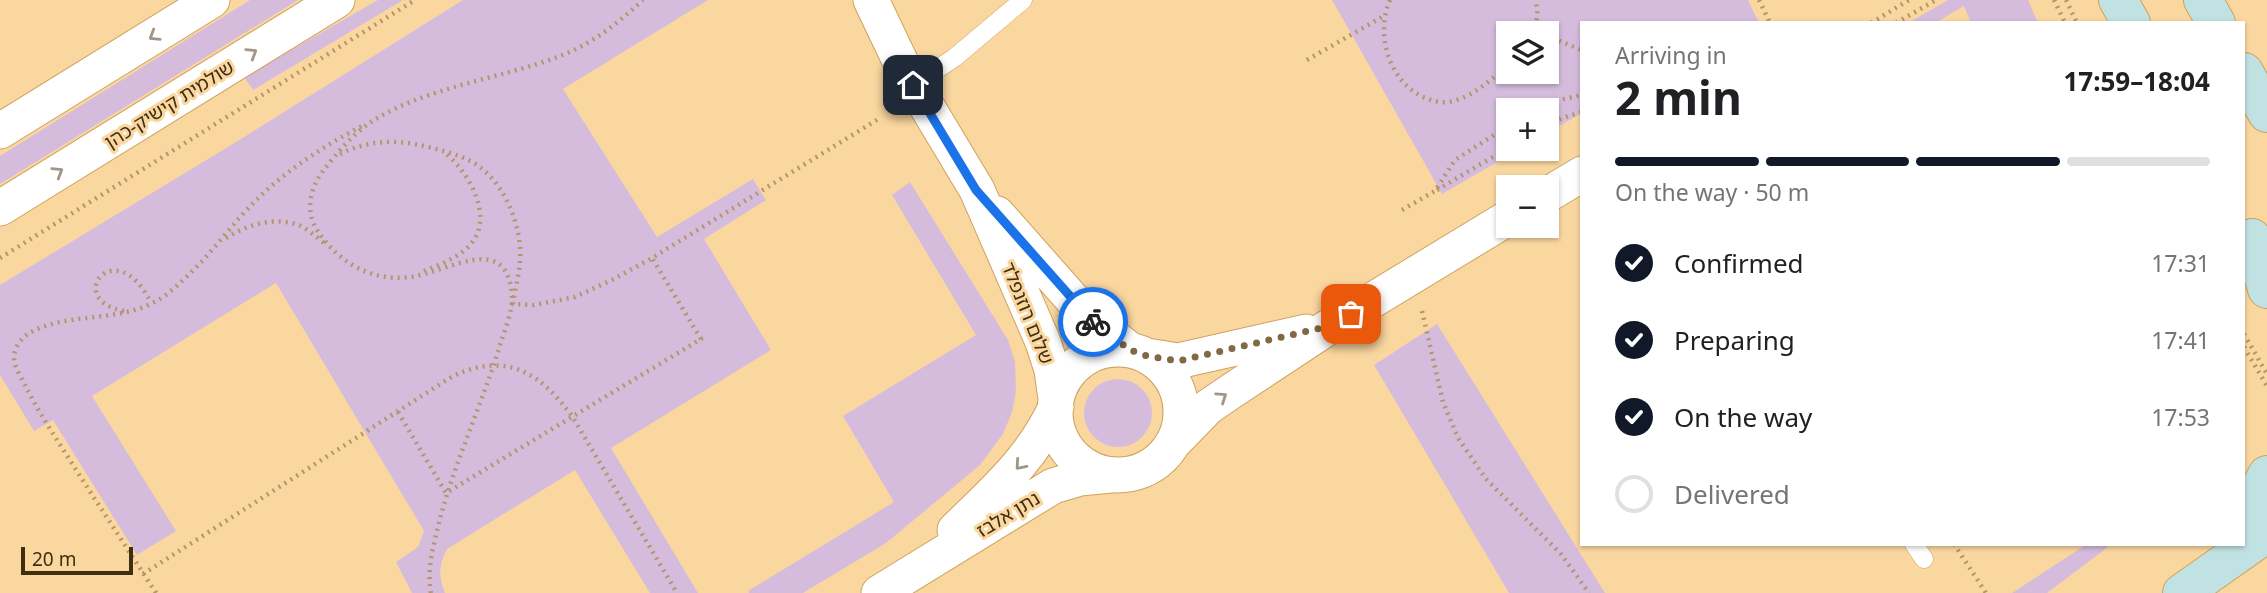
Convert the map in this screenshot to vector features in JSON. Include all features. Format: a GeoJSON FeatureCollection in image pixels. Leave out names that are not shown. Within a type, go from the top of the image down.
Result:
{"type":"FeatureCollection","features":[{"type":"Feature","properties":{"kind":"main road"},"geometry":{"type":"LineString","coordinates":[[2118,0],[2130,21]]}},
{"type":"Feature","properties":{"kind":"main road"},"geometry":{"type":"LineString","coordinates":[[2203,0],[2215,21]]}},
{"type":"Feature","properties":{"kind":"main road"},"geometry":{"type":"LineString","coordinates":[[2245,74],[2267,113]]}},
{"type":"Feature","properties":{"kind":"main road"},"geometry":{"type":"LineString","coordinates":[[2254,242],[2267,289]]}},
{"type":"Feature","properties":{"kind":"main road"},"geometry":{"type":"LineString","coordinates":[[2245,515],[2267,475]]}},
{"type":"Feature","properties":{"kind":"main road"},"geometry":{"type":"LineString","coordinates":[[2207,570],[2267,533]]}},
{"type":"Feature","properties":{"kind":"street"},"geometry":{"type":"LineString","coordinates":[[0,131],[212,0]]}},
{"type":"Feature","properties":{"kind":"street","name":"שולמית קישיק-כהן"},"geometry":{"type":"LineString","coordinates":[[0,208],[338,0]]}},
{"type":"Feature","properties":{"kind":"street","name":"שלום רוזנפלד"},"geometry":{"type":"LineString","coordinates":[[848,0],[907,75]]}},
{"type":"Feature","properties":{"kind":"street","name":"שלום רוזנפלד"},"geometry":{"type":"LineString","coordinates":[[871,0],[907,75],[976,190],[1042,342],[1052,369],[1056,403]]}},
{"type":"Feature","properties":{"kind":"street"},"geometry":{"type":"LineString","coordinates":[[1559,187],[1580,174]]}},
{"type":"Feature","properties":{"kind":"street","name":"שלום רוזנפלד"},"geometry":{"type":"LineString","coordinates":[[976,190],[1089,318],[1139,353]]}},
{"type":"Feature","properties":{"kind":"street"},"geometry":{"type":"LineString","coordinates":[[1330,326],[1178,361],[1113,349],[1084,359],[1064,380],[1056,403],[1056,419],[1061,438],[1069,452],[1081,463],[1115,475],[1153,466],[1208,407],[1330,326],[1496,225]]}},
{"type":"Feature","properties":{"kind":"street"},"geometry":{"type":"LineString","coordinates":[[1139,353],[1162,366],[1179,395],[1179,429],[1172,444]]}},
{"type":"Feature","properties":{"kind":"street","name":"נתן אלבז"},"geometry":{"type":"LineString","coordinates":[[910,574],[1022,463],[1045,432],[1056,403]]}},
{"type":"Feature","properties":{"kind":"street","name":"נתן אלבז"},"geometry":{"type":"LineString","coordinates":[[878,593],[1053,486],[1080,478],[1115,475]]}},
{"type":"Feature","properties":{"kind":"lane"},"geometry":{"type":"LineString","coordinates":[[907,75],[954,58],[1023,0]]}},
{"type":"Feature","properties":{"kind":"path"},"geometry":{"type":"LineString","coordinates":[[0,258],[415,0]]}},
{"type":"Feature","properties":{"kind":"path"},"geometry":{"type":"LineString","coordinates":[[156,593],[37,409],[14,359],[20,341],[39,328],[64,321],[129,312],[151,303],[186,277],[223,240],[241,217],[296,165],[327,145],[416,101],[560,56],[592,41],[619,22],[643,0]]}},
{"type":"Feature","properties":{"kind":"path"},"geometry":{"type":"LineString","coordinates":[[1391,0],[1385,16],[1384,38],[1391,64],[1401,80],[1413,91],[1441,103],[1469,94],[1496,76]]}},
{"type":"Feature","properties":{"kind":"path"},"geometry":{"type":"LineString","coordinates":[[1535,0],[1538,9],[1536,21]]}},
{"type":"Feature","properties":{"kind":"path"},"geometry":{"type":"LineString","coordinates":[[1759,0],[1769,21]]}},
{"type":"Feature","properties":{"kind":"path"},"geometry":{"type":"LineString","coordinates":[[1874,21],[1909,0]]}},
{"type":"Feature","properties":{"kind":"path"},"geometry":{"type":"LineString","coordinates":[[1899,21],[1936,0]]}},
{"type":"Feature","properties":{"kind":"path"},"geometry":{"type":"LineString","coordinates":[[2054,0],[2064,21]]}},
{"type":"Feature","properties":{"kind":"path"},"geometry":{"type":"LineString","coordinates":[[2066,0],[2076,21]]}},
{"type":"Feature","properties":{"kind":"path"},"geometry":{"type":"LineString","coordinates":[[1307,60],[1385,16]]}},
{"type":"Feature","properties":{"kind":"path"},"geometry":{"type":"LineString","coordinates":[[1559,40],[1580,49]]}},
{"type":"Feature","properties":{"kind":"path"},"geometry":{"type":"LineString","coordinates":[[1559,101],[1580,95]]}},
{"type":"Feature","properties":{"kind":"path"},"geometry":{"type":"LineString","coordinates":[[1559,119],[1580,112]]}},
{"type":"Feature","properties":{"kind":"path"},"geometry":{"type":"LineString","coordinates":[[513,304],[534,305],[575,297],[652,258],[880,118]]}},
{"type":"Feature","properties":{"kind":"path"},"geometry":{"type":"LineString","coordinates":[[328,246],[314,226],[309,202],[317,180],[332,158],[369,123]]}},
{"type":"Feature","properties":{"kind":"path"},"geometry":{"type":"LineString","coordinates":[[1435,191],[1455,160],[1496,134]]}},
{"type":"Feature","properties":{"kind":"path"},"geometry":{"type":"LineString","coordinates":[[332,158],[357,145],[378,142],[410,144],[460,156],[477,165],[492,179],[514,218],[520,242],[521,260],[513,304],[494,365],[446,492],[428,579],[431,593]]}},
{"type":"Feature","properties":{"kind":"path"},"geometry":{"type":"LineString","coordinates":[[410,277],[459,255],[470,246],[478,232],[480,220],[473,187],[465,172],[442,150]]}},
{"type":"Feature","properties":{"kind":"path"},"geometry":{"type":"LineString","coordinates":[[1402,211],[1496,155]]}},
{"type":"Feature","properties":{"kind":"path"},"geometry":{"type":"LineString","coordinates":[[223,240],[240,229],[267,222],[296,224],[345,261],[366,273],[387,277],[410,277],[473,259],[488,258],[500,264],[507,273],[513,304]]}},
{"type":"Feature","properties":{"kind":"path"},"geometry":{"type":"LineString","coordinates":[[446,492],[701,340],[652,258]]}},
{"type":"Feature","properties":{"kind":"path"},"geometry":{"type":"LineString","coordinates":[[129,312],[108,306],[99,298],[95,289],[96,282],[102,275],[112,271],[124,272],[137,279],[151,303]]}},
{"type":"Feature","properties":{"kind":"path"},"geometry":{"type":"LineString","coordinates":[[1413,276],[1443,402],[1458,438],[1486,479],[1561,554],[1589,593]]}},
{"type":"Feature","properties":{"kind":"path"},"geometry":{"type":"LineString","coordinates":[[2245,336],[2267,374]]}},
{"type":"Feature","properties":{"kind":"path"},"geometry":{"type":"LineString","coordinates":[[2245,349],[2267,386]]}},
{"type":"Feature","properties":{"kind":"path"},"geometry":{"type":"LineString","coordinates":[[143,574],[453,376],[480,366],[494,365],[506,366],[540,380],[550,388],[572,416],[677,593]]}},
{"type":"Feature","properties":{"kind":"path"},"geometry":{"type":"LineString","coordinates":[[398,412],[446,492]]}},
{"type":"Feature","properties":{"kind":"path"},"geometry":{"type":"LineString","coordinates":[[1955,546],[1986,593]]}},
{"type":"Feature","properties":{"kind":"shaded area"},"geometry":{"type":"Polygon","coordinates":[[[250,0],[298,0],[0,184],[0,156],[250,0]]]}},
{"type":"Feature","properties":{"kind":"shaded area"},"geometry":{"type":"Polygon","coordinates":[[[378,0],[403,0],[253,90],[244,77],[378,0]]]}},
{"type":"Feature","properties":{"kind":"shaded area"},"geometry":{"type":"Polygon","coordinates":[[[463,0],[708,0],[563,89],[657,237],[753,179],[766,200],[704,239],[771,350],[611,448],[698,593],[650,593],[575,470],[447,549],[440,571],[445,593],[412,593],[396,562],[418,547],[424,531],[276,283],[92,396],[176,531],[137,555],[53,420],[34,431],[0,375],[0,285],[463,0]]]}},
{"type":"Feature","properties":{"kind":"shaded area"},"geometry":{"type":"Polygon","coordinates":[[[1332,0],[1748,0],[1758,21],[1580,21],[1580,114],[1559,126],[1559,98],[1496,98],[1496,161],[1499,161],[1442,194],[1332,0]]]}},
{"type":"Feature","properties":{"kind":"shaded area"},"geometry":{"type":"Polygon","coordinates":[[[1948,0],[2028,0],[2037,21],[1970,21],[1964,6],[1938,21],[1911,21],[1948,0]]]}},
{"type":"Feature","properties":{"kind":"shaded area"},"geometry":{"type":"Polygon","coordinates":[[[910,182],[1008,340],[1015,362],[1016,392],[1012,412],[1003,434],[980,465],[886,543],[803,593],[749,593],[748,591],[894,502],[843,416],[976,335],[892,195],[910,182]]]}},
{"type":"Feature","properties":{"kind":"shaded area"},"geometry":{"type":"Polygon","coordinates":[[[1437,324],[1605,593],[1509,593],[1374,365],[1437,324]]]}},
{"type":"Feature","properties":{"kind":"shaded area"},"geometry":{"type":"Polygon","coordinates":[[[1118,379],[1131,382],[1142,389],[1149,400],[1152,413],[1149,426],[1142,437],[1131,444],[1118,447],[1105,444],[1094,437],[1087,426],[1084,413],[1087,400],[1094,389],[1105,382],[1118,379]]]}},
{"type":"Feature","properties":{"kind":"shaded area"},"geometry":{"type":"Polygon","coordinates":[[[2084,546],[2109,546],[2047,593],[2012,593],[2084,546]]]}},
{"type":"Feature","properties":{"kind":"way so far"},"geometry":{"type":"LineString","coordinates":[[1093,322],[1130,350],[1178,361],[1330,326],[1351,314]]}},
{"type":"Feature","properties":{"kind":"route"},"geometry":{"type":"LineString","coordinates":[[913,85],[976,190],[1093,322]]}}]}
